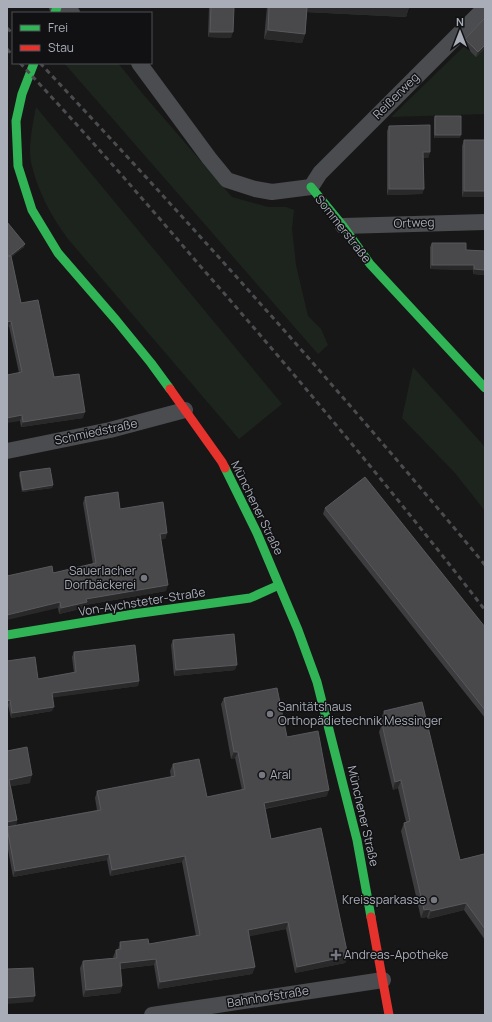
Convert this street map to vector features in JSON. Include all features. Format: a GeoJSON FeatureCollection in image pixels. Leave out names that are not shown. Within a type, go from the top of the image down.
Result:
{"type":"FeatureCollection","features":[{"type":"Feature","properties":{"kind":"main road","name":"Münchener Straße"},"geometry":{"type":"LineString","coordinates":[[34,64],[22,94],[16,121],[18,166],[32,210],[58,253],[116,320],[150,363],[222,462],[257,533],[298,630],[317,682],[351,814],[389,1015]]}},
{"type":"Feature","properties":{"kind":"main road","name":"Sommerstraße"},"geometry":{"type":"LineString","coordinates":[[311,187],[343,226],[370,264],[485,388]]}},
{"type":"Feature","properties":{"kind":"main road","name":"Von-Aychsteter-Straße"},"geometry":{"type":"LineString","coordinates":[[7,635],[134,614],[250,598],[279,585]]}},
{"type":"Feature","properties":{"kind":"street"},"geometry":{"type":"LineString","coordinates":[[57,7],[70,12]]}},
{"type":"Feature","properties":{"kind":"street","name":"Reißerweg"},"geometry":{"type":"LineString","coordinates":[[311,187],[320,173],[485,8]]}},
{"type":"Feature","properties":{"kind":"street","name":"Sommerstraße"},"geometry":{"type":"LineString","coordinates":[[140,64],[227,180],[254,190],[272,192],[311,187]]}},
{"type":"Feature","properties":{"kind":"street","name":"Ortweg"},"geometry":{"type":"LineString","coordinates":[[343,226],[485,222]]}},
{"type":"Feature","properties":{"kind":"street","name":"Schmiedstraße"},"geometry":{"type":"LineString","coordinates":[[7,451],[110,430],[185,410]]}},
{"type":"Feature","properties":{"kind":"street","name":"Bahnhofstraße"},"geometry":{"type":"LineString","coordinates":[[152,1015],[383,980]]}},
{"type":"Feature","properties":{"kind":"shaded area"},"geometry":{"type":"Polygon","coordinates":[[[485,26],[485,114],[391,117],[485,26]]]}},
{"type":"Feature","properties":{"kind":"shaded area"},"geometry":{"type":"Polygon","coordinates":[[[65,64],[119,64],[232,197],[268,207],[286,207],[294,210],[292,229],[296,265],[308,316],[321,329],[328,345],[318,354],[65,64]]]}},
{"type":"Feature","properties":{"kind":"shaded area"},"geometry":{"type":"Polygon","coordinates":[[[36,107],[282,404],[239,439],[68,239],[56,221],[41,193],[31,162],[30,142],[36,107]]]}},
{"type":"Feature","properties":{"kind":"shaded area"},"geometry":{"type":"Polygon","coordinates":[[[413,367],[485,447],[485,511],[455,473],[402,418],[413,367]]]}},
{"type":"Feature","properties":{"kind":"building"},"geometry":{"type":"Polygon","coordinates":[[[211,7],[234,7],[233,32],[210,32],[211,7]]]}},
{"type":"Feature","properties":{"kind":"building"},"geometry":{"type":"Polygon","coordinates":[[[269,7],[307,7],[305,34],[268,30],[269,7]]]}},
{"type":"Feature","properties":{"kind":"building"},"geometry":{"type":"Polygon","coordinates":[[[485,18],[485,45],[478,52],[465,39],[485,18]]]}},
{"type":"Feature","properties":{"kind":"building"},"geometry":{"type":"Polygon","coordinates":[[[435,116],[461,116],[461,135],[435,135],[435,116]]]}},
{"type":"Feature","properties":{"kind":"building"},"geometry":{"type":"Polygon","coordinates":[[[430,125],[430,152],[423,152],[424,189],[389,189],[389,126],[430,125]]]}},
{"type":"Feature","properties":{"kind":"building"},"geometry":{"type":"Polygon","coordinates":[[[464,140],[485,140],[485,191],[464,191],[464,140]]]}},
{"type":"Feature","properties":{"kind":"building"},"geometry":{"type":"Polygon","coordinates":[[[7,222],[25,244],[10,256],[7,255],[7,222]]]}},
{"type":"Feature","properties":{"kind":"building"},"geometry":{"type":"Polygon","coordinates":[[[432,243],[466,243],[466,250],[485,251],[485,270],[474,269],[474,265],[432,265],[432,243]]]}},
{"type":"Feature","properties":{"kind":"building"},"geometry":{"type":"Polygon","coordinates":[[[7,256],[11,256],[21,303],[38,300],[54,377],[79,374],[85,412],[23,422],[22,415],[7,418],[7,375],[22,372],[11,321],[7,322],[7,256]]]}},
{"type":"Feature","properties":{"kind":"building"},"geometry":{"type":"Polygon","coordinates":[[[50,468],[53,485],[23,490],[20,472],[50,468]]]}},
{"type":"Feature","properties":{"kind":"building"},"geometry":{"type":"Polygon","coordinates":[[[365,477],[485,627],[485,710],[325,508],[365,477]]]}},
{"type":"Feature","properties":{"kind":"building"},"geometry":{"type":"Polygon","coordinates":[[[118,492],[120,509],[163,502],[167,533],[160,534],[168,585],[86,599],[87,602],[61,608],[60,602],[7,615],[7,576],[52,566],[53,573],[96,563],[85,497],[118,492]]]}},
{"type":"Feature","properties":{"kind":"building"},"geometry":{"type":"Polygon","coordinates":[[[234,634],[237,665],[176,670],[173,640],[234,634]]]}},
{"type":"Feature","properties":{"kind":"building"},"geometry":{"type":"Polygon","coordinates":[[[135,645],[139,681],[52,693],[54,707],[12,713],[10,700],[7,701],[7,661],[35,657],[38,679],[76,672],[74,652],[135,645]]]}},
{"type":"Feature","properties":{"kind":"building"},"geometry":{"type":"Polygon","coordinates":[[[277,688],[287,737],[318,731],[329,790],[264,803],[271,839],[321,828],[348,956],[297,967],[288,922],[248,930],[255,967],[160,982],[156,959],[120,963],[122,986],[86,990],[83,961],[117,958],[116,950],[121,949],[120,942],[148,939],[149,944],[200,935],[185,856],[112,870],[109,854],[15,871],[7,827],[101,810],[97,791],[175,776],[173,764],[199,759],[207,797],[245,789],[238,752],[234,752],[224,698],[277,688]]]}},
{"type":"Feature","properties":{"kind":"building"},"geometry":{"type":"Polygon","coordinates":[[[422,702],[460,860],[484,854],[485,856],[485,929],[466,903],[431,911],[430,909],[424,910],[404,823],[410,821],[401,780],[395,782],[382,724],[387,723],[384,711],[422,702]]]}},
{"type":"Feature","properties":{"kind":"building"},"geometry":{"type":"Polygon","coordinates":[[[27,747],[32,775],[9,780],[17,820],[7,822],[7,751],[27,747]]]}},
{"type":"Feature","properties":{"kind":"building"},"geometry":{"type":"Polygon","coordinates":[[[33,968],[35,996],[7,998],[7,969],[33,968]]]}},
{"type":"Feature","properties":{"kind":"railway"},"geometry":{"type":"LineString","coordinates":[[7,28],[12,33]]}},
{"type":"Feature","properties":{"kind":"railway"},"geometry":{"type":"LineString","coordinates":[[7,49],[12,55]]}},
{"type":"Feature","properties":{"kind":"railway"},"geometry":{"type":"LineString","coordinates":[[21,64],[109,160],[343,433],[485,610]]}},
{"type":"Feature","properties":{"kind":"railway"},"geometry":{"type":"LineString","coordinates":[[41,64],[154,186],[322,373],[485,565]]}},
{"type":"Feature","properties":{"kind":"traffic: fast"},"geometry":{"type":"LineString","coordinates":[[55,12],[57,7]]}},
{"type":"Feature","properties":{"kind":"traffic: fast"},"geometry":{"type":"LineString","coordinates":[[34,64],[22,94],[16,121],[18,166],[32,210],[58,253],[116,320],[170,389]]}},
{"type":"Feature","properties":{"kind":"traffic: fast"},"geometry":{"type":"LineString","coordinates":[[311,187],[343,226],[370,264],[485,388]]}},
{"type":"Feature","properties":{"kind":"traffic: fast"},"geometry":{"type":"LineString","coordinates":[[225,468],[257,533],[298,630],[317,682],[357,840],[371,917]]}},
{"type":"Feature","properties":{"kind":"traffic: fast"},"geometry":{"type":"LineString","coordinates":[[7,635],[134,614],[250,598],[279,585]]}},
{"type":"Feature","properties":{"kind":"traffic: jam"},"geometry":{"type":"LineString","coordinates":[[170,389],[225,468]]}},
{"type":"Feature","properties":{"kind":"traffic: jam"},"geometry":{"type":"LineString","coordinates":[[371,917],[389,1015]]}},
{"type":"Feature","properties":{"kind":"place","name":"Sauerlacher Dorfbäckerei"},"geometry":{"type":"Point","coordinates":[144,578]}},
{"type":"Feature","properties":{"kind":"place","name":"Sanitätshaus Orthopädietechnik Messinger"},"geometry":{"type":"Point","coordinates":[270,714]}},
{"type":"Feature","properties":{"kind":"place","name":"Aral"},"geometry":{"type":"Point","coordinates":[262,775]}},
{"type":"Feature","properties":{"kind":"place","name":"Kreissparkasse"},"geometry":{"type":"Point","coordinates":[434,900]}},
{"type":"Feature","properties":{"kind":"place","name":"Andreas-Apotheke"},"geometry":{"type":"Point","coordinates":[336,955]}}]}
